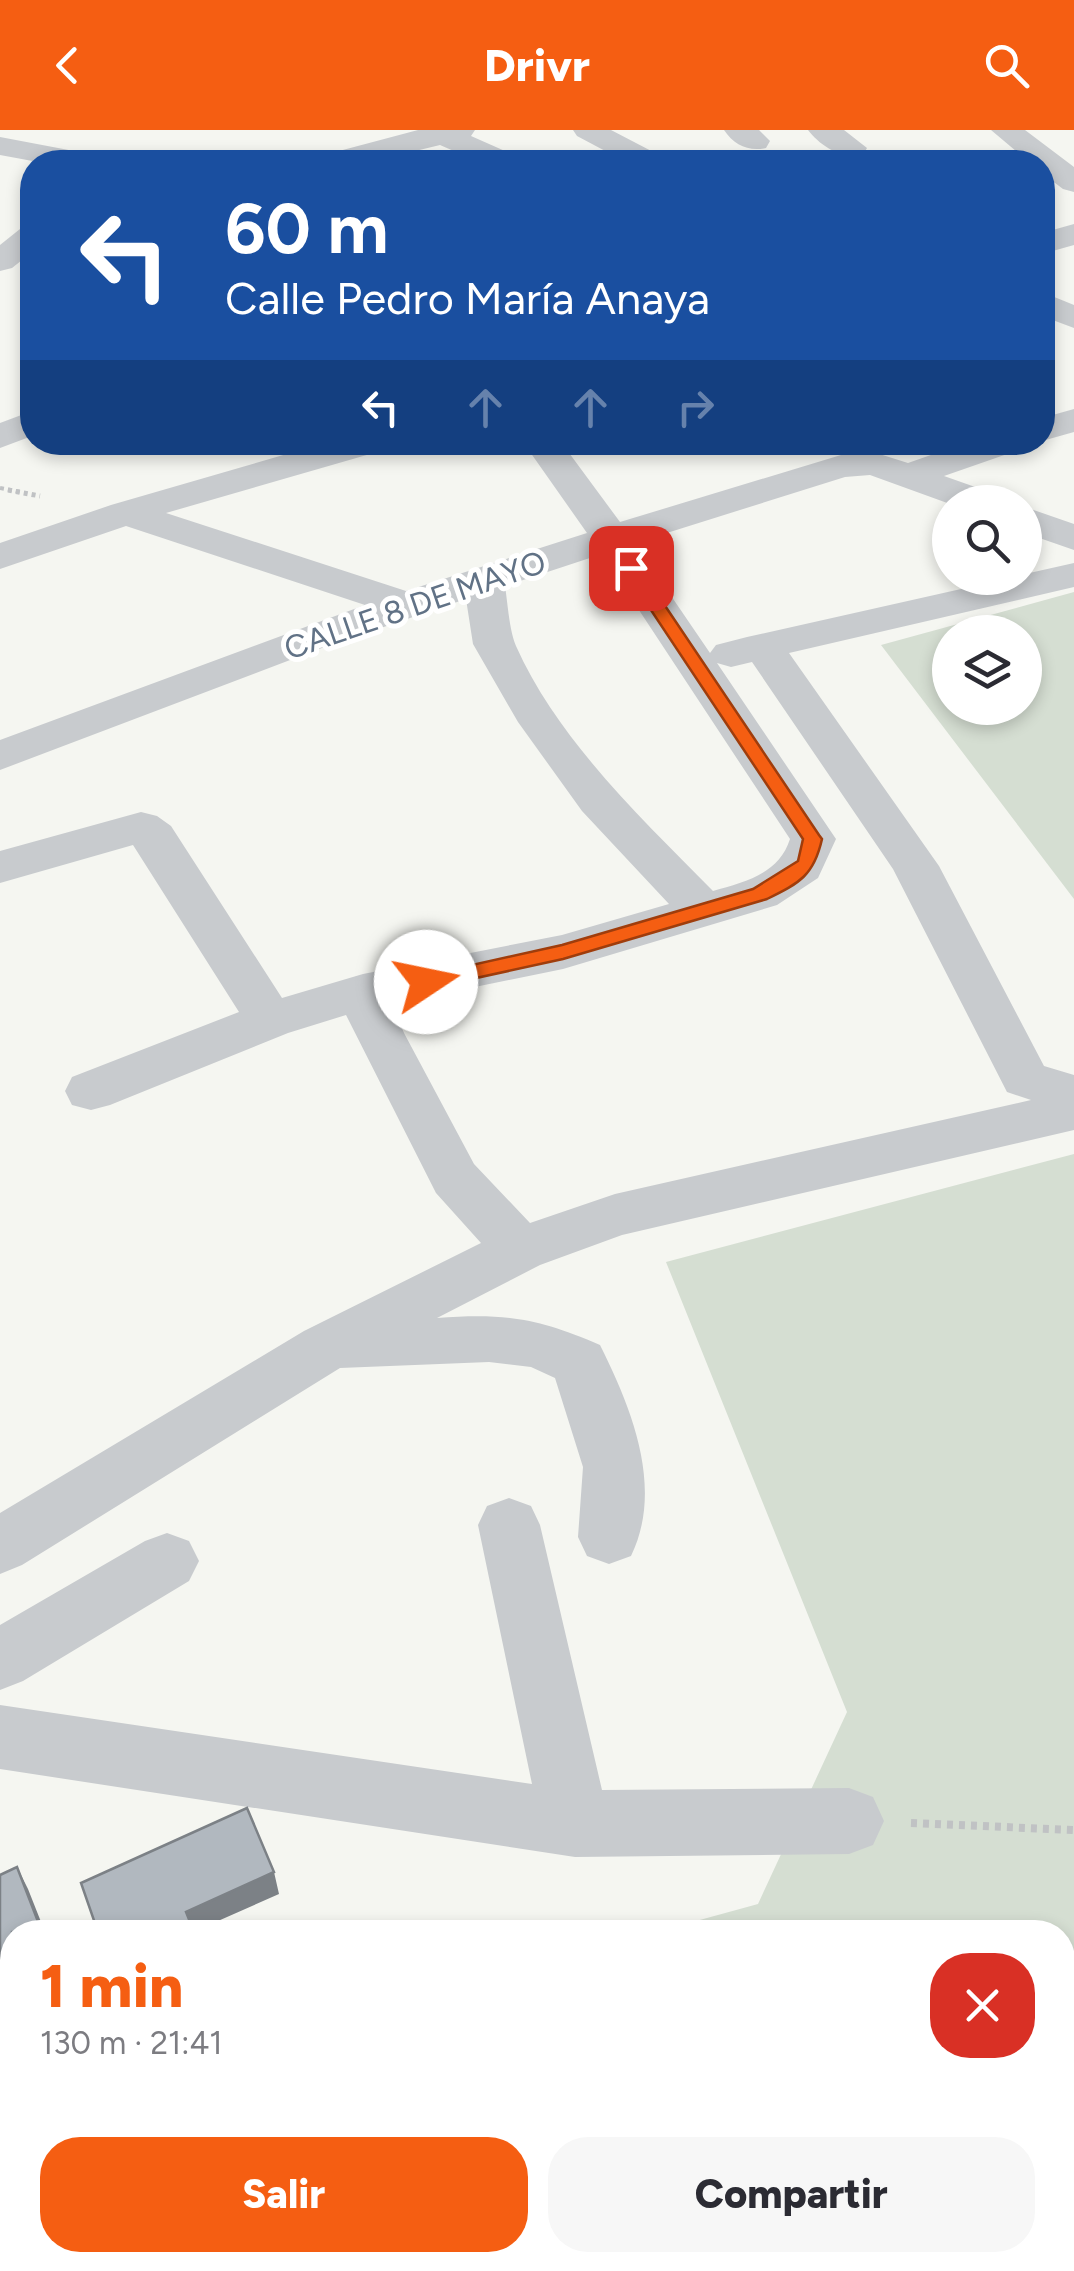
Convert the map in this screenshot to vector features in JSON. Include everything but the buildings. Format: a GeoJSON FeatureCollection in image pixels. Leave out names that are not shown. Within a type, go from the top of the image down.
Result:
{"type":"FeatureCollection","features":[{"type":"Feature","properties":{"kind":"street"},"geometry":{"type":"LineString","coordinates":[[588,130],[626,150]]}},
{"type":"Feature","properties":{"kind":"street"},"geometry":{"type":"LineString","coordinates":[[823,130],[852,148]]}},
{"type":"Feature","properties":{"kind":"street"},"geometry":{"type":"LineString","coordinates":[[1006,130],[1032,150]]}},
{"type":"Feature","properties":{"kind":"street"},"geometry":{"type":"LineString","coordinates":[[378,150],[445,131],[481,150]]}},
{"type":"Feature","properties":{"kind":"street"},"geometry":{"type":"LineString","coordinates":[[0,261],[20,245]]}},
{"type":"Feature","properties":{"kind":"street"},"geometry":{"type":"LineString","coordinates":[[0,557],[125,513],[326,455]]}},
{"type":"Feature","properties":{"kind":"street"},"geometry":{"type":"LineString","coordinates":[[92,1091],[270,1020],[363,992],[563,952],[760,894],[807,864],[812,839],[610,536],[551,455]]}},
{"type":"Feature","properties":{"kind":"street"},"geometry":{"type":"LineString","coordinates":[[909,475],[968,455]]}},
{"type":"Feature","properties":{"kind":"street","name":"CALLE 8 DE MAYO"},"geometry":{"type":"LineString","coordinates":[[0,756],[406,605],[484,582],[610,536],[841,466],[873,463],[936,485]]}},
{"type":"Feature","properties":{"kind":"street"},"geometry":{"type":"LineString","coordinates":[[125,513],[406,605]]}},
{"type":"Feature","properties":{"kind":"street"},"geometry":{"type":"LineString","coordinates":[[1042,526],[1074,538]]}},
{"type":"Feature","properties":{"kind":"street"},"geometry":{"type":"LineString","coordinates":[[694,664],[1074,575]]}},
{"type":"Feature","properties":{"kind":"street"},"geometry":{"type":"LineString","coordinates":[[484,582],[494,644],[540,722],[598,801],[702,909]]}},
{"type":"Feature","properties":{"kind":"street"},"geometry":{"type":"LineString","coordinates":[[762,646],[915,866],[1025,1080],[1074,1094]]}},
{"type":"Feature","properties":{"kind":"street"},"geometry":{"type":"LineString","coordinates":[[0,867],[141,827],[154,836],[270,1020]]}},
{"type":"Feature","properties":{"kind":"street"},"geometry":{"type":"LineString","coordinates":[[363,992],[378,1033],[455,1178],[520,1249]]}},
{"type":"Feature","properties":{"kind":"street"},"geometry":{"type":"LineString","coordinates":[[0,1546],[324,1348],[520,1249],[615,1215],[1074,1110]]}},
{"type":"Feature","properties":{"kind":"street"},"geometry":{"type":"LineString","coordinates":[[324,1348],[489,1338],[538,1344],[579,1362],[615,1461],[616,1506],[609,1537]]}},
{"type":"Feature","properties":{"kind":"street"},"geometry":{"type":"LineString","coordinates":[[509,1526],[574,1824]]}},
{"type":"Feature","properties":{"kind":"street"},"geometry":{"type":"LineString","coordinates":[[0,1660],[167,1561]]}},
{"type":"Feature","properties":{"kind":"street"},"geometry":{"type":"LineString","coordinates":[[0,1737],[574,1824],[850,1821]]}},
{"type":"Feature","properties":{"kind":"path"},"geometry":{"type":"LineString","coordinates":[[850,1821],[1074,1830]]}},
{"type":"Feature","properties":{"kind":"shaded area"},"geometry":{"type":"Polygon","coordinates":[[[1074,592],[1074,899],[942,725],[1042,725],[1042,615],[990,615],[1074,592]]]}},
{"type":"Feature","properties":{"kind":"shaded area"},"geometry":{"type":"Polygon","coordinates":[[[932,631],[932,712],[881,645],[932,631]]]}},
{"type":"Feature","properties":{"kind":"shaded area"},"geometry":{"type":"Polygon","coordinates":[[[1074,1154],[1074,1920],[700,1920],[758,1904],[847,1712],[666,1262],[1074,1154]]]}},
{"type":"Feature","properties":{"kind":"route"},"geometry":{"type":"LineString","coordinates":[[426,982],[563,952],[760,894],[807,864],[812,839],[631,568]]}}]}
